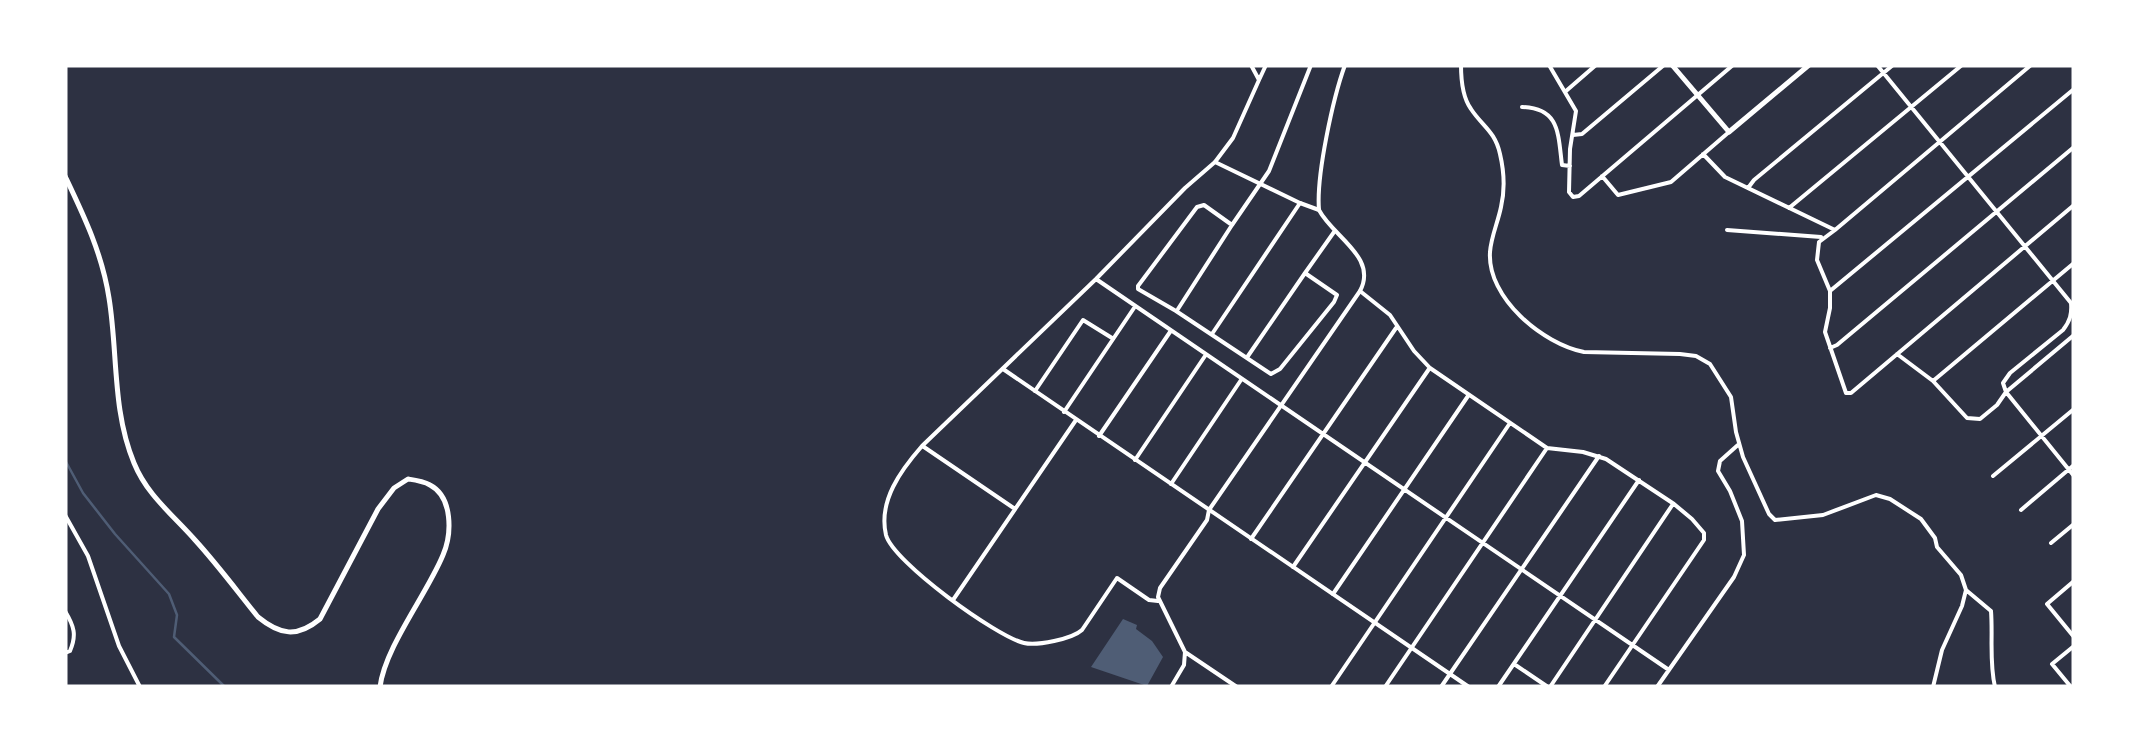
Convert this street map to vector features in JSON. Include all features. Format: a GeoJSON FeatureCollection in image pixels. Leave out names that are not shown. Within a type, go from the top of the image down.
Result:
{"type":"FeatureCollection","features":[{"type":"Feature","properties":{"kind":"main road"},"geometry":{"type":"LineString","coordinates":[[1672,65],[1728,132],[1810,65]]}},
{"type":"Feature","properties":{"kind":"main road"},"geometry":{"type":"LineString","coordinates":[[65,176],[95,240],[104,270],[120,416],[135,466],[155,500],[269,626],[280,632],[308,630],[320,619],[378,510],[394,488],[408,479],[440,492],[449,519],[445,552],[387,663],[380,687]]}},
{"type":"Feature","properties":{"kind":"street"},"geometry":{"type":"LineString","coordinates":[[1251,65],[1259,80]]}},
{"type":"Feature","properties":{"kind":"street"},"geometry":{"type":"LineString","coordinates":[[1158,600],[1149,600],[1117,578],[1076,636],[1030,645],[1018,642],[935,588],[892,547],[886,537],[888,501],[894,482],[922,446],[1216,162],[1234,138],[1266,65]]}},
{"type":"Feature","properties":{"kind":"street"},"geometry":{"type":"LineString","coordinates":[[1176,311],[1269,171],[1311,65]]}},
{"type":"Feature","properties":{"kind":"street"},"geometry":{"type":"LineString","coordinates":[[1318,210],[1324,154],[1345,65]]}},
{"type":"Feature","properties":{"kind":"street"},"geometry":{"type":"LineString","coordinates":[[1461,65],[1469,108],[1486,126],[1500,152],[1503,196],[1490,258],[1493,273],[1508,301],[1532,327],[1570,349],[1680,354],[1710,364],[1731,397],[1743,457],[1775,520],[1823,516],[1876,495],[1921,519],[1942,553],[1961,574],[1966,590],[1942,650],[1933,687]]}},
{"type":"Feature","properties":{"kind":"street"},"geometry":{"type":"LineString","coordinates":[[1549,65],[1576,111],[1569,192],[1573,197],[1579,196],[1733,65]]}},
{"type":"Feature","properties":{"kind":"street"},"geometry":{"type":"LineString","coordinates":[[1566,91],[1596,65]]}},
{"type":"Feature","properties":{"kind":"street"},"geometry":{"type":"LineString","coordinates":[[1573,135],[1582,134],[1664,65]]}},
{"type":"Feature","properties":{"kind":"street"},"geometry":{"type":"LineString","coordinates":[[1876,65],[2071,303],[2070,322],[2010,373],[2004,383],[2006,392],[2072,468],[2074,476]]}},
{"type":"Feature","properties":{"kind":"street"},"geometry":{"type":"LineString","coordinates":[[1748,188],[1893,65]]}},
{"type":"Feature","properties":{"kind":"street"},"geometry":{"type":"LineString","coordinates":[[1789,208],[1962,65]]}},
{"type":"Feature","properties":{"kind":"street"},"geometry":{"type":"LineString","coordinates":[[2032,65],[1820,242],[1818,260],[1830,290],[1825,332],[1846,393],[2074,205]]}},
{"type":"Feature","properties":{"kind":"street"},"geometry":{"type":"LineString","coordinates":[[1830,290],[2074,89]]}},
{"type":"Feature","properties":{"kind":"street"},"geometry":{"type":"LineString","coordinates":[[1522,108],[1536,108],[1553,120],[1562,165],[1570,166]]}},
{"type":"Feature","properties":{"kind":"street"},"geometry":{"type":"LineString","coordinates":[[1602,176],[1618,195],[1671,182],[1728,132]]}},
{"type":"Feature","properties":{"kind":"street"},"geometry":{"type":"LineString","coordinates":[[1830,348],[2074,147]]}},
{"type":"Feature","properties":{"kind":"street"},"geometry":{"type":"LineString","coordinates":[[1703,154],[1726,177],[1835,230]]}},
{"type":"Feature","properties":{"kind":"street"},"geometry":{"type":"LineString","coordinates":[[1216,162],[1318,210],[1362,260],[1365,270],[1360,291],[1160,588],[1158,600],[1185,652],[1238,687]]}},
{"type":"Feature","properties":{"kind":"street"},"geometry":{"type":"LineString","coordinates":[[1212,334],[1300,204]]}},
{"type":"Feature","properties":{"kind":"street"},"geometry":{"type":"LineString","coordinates":[[1232,225],[1204,205],[1196,207],[1138,289],[1271,374],[1280,369],[1337,295],[1305,273]]}},
{"type":"Feature","properties":{"kind":"street"},"geometry":{"type":"LineString","coordinates":[[1727,230],[1824,238]]}},
{"type":"Feature","properties":{"kind":"street"},"geometry":{"type":"LineString","coordinates":[[1247,358],[1334,232]]}},
{"type":"Feature","properties":{"kind":"street"},"geometry":{"type":"LineString","coordinates":[[1933,380],[2074,263]]}},
{"type":"Feature","properties":{"kind":"street"},"geometry":{"type":"LineString","coordinates":[[1096,279],[1669,670]]}},
{"type":"Feature","properties":{"kind":"street"},"geometry":{"type":"LineString","coordinates":[[1360,291],[1390,315],[1430,368],[1468,395],[1547,448],[1606,458],[1674,504],[1704,533],[1704,540],[1604,687]]}},
{"type":"Feature","properties":{"kind":"street"},"geometry":{"type":"LineString","coordinates":[[1064,412],[1135,306]]}},
{"type":"Feature","properties":{"kind":"street"},"geometry":{"type":"LineString","coordinates":[[1035,391],[1084,320],[1113,339]]}},
{"type":"Feature","properties":{"kind":"street"},"geometry":{"type":"LineString","coordinates":[[1251,538],[1397,327]]}},
{"type":"Feature","properties":{"kind":"street"},"geometry":{"type":"LineString","coordinates":[[1099,436],[1171,331]]}},
{"type":"Feature","properties":{"kind":"street"},"geometry":{"type":"LineString","coordinates":[[1896,354],[1933,380],[1960,412],[1974,420],[1997,405],[2006,392],[2074,335]]}},
{"type":"Feature","properties":{"kind":"street"},"geometry":{"type":"LineString","coordinates":[[1135,460],[1206,355]]}},
{"type":"Feature","properties":{"kind":"street"},"geometry":{"type":"LineString","coordinates":[[1293,567],[1430,368]]}},
{"type":"Feature","properties":{"kind":"street"},"geometry":{"type":"LineString","coordinates":[[1002,369],[1469,687]]}},
{"type":"Feature","properties":{"kind":"street"},"geometry":{"type":"LineString","coordinates":[[1170,484],[1242,380]]}},
{"type":"Feature","properties":{"kind":"street"},"geometry":{"type":"LineString","coordinates":[[1333,594],[1468,395]]}},
{"type":"Feature","properties":{"kind":"street"},"geometry":{"type":"LineString","coordinates":[[1994,476],[2074,409]]}},
{"type":"Feature","properties":{"kind":"street"},"geometry":{"type":"LineString","coordinates":[[953,600],[1076,420]]}},
{"type":"Feature","properties":{"kind":"street"},"geometry":{"type":"LineString","coordinates":[[1331,687],[1510,423]]}},
{"type":"Feature","properties":{"kind":"street"},"geometry":{"type":"LineString","coordinates":[[1658,687],[1734,578],[1744,555],[1742,521],[1718,471],[1720,461],[1740,444]]}},
{"type":"Feature","properties":{"kind":"street"},"geometry":{"type":"LineString","coordinates":[[922,446],[1015,509]]}},
{"type":"Feature","properties":{"kind":"street"},"geometry":{"type":"LineString","coordinates":[[1385,687],[1547,448]]}},
{"type":"Feature","properties":{"kind":"street"},"geometry":{"type":"LineString","coordinates":[[1441,687],[1598,456]]}},
{"type":"Feature","properties":{"kind":"street"},"geometry":{"type":"LineString","coordinates":[[2021,510],[2072,468]]}},
{"type":"Feature","properties":{"kind":"street"},"geometry":{"type":"LineString","coordinates":[[1498,687],[1639,480]]}},
{"type":"Feature","properties":{"kind":"street"},"geometry":{"type":"LineString","coordinates":[[1514,664],[1549,687],[1674,504]]}},
{"type":"Feature","properties":{"kind":"street"},"geometry":{"type":"LineString","coordinates":[[65,515],[88,556],[119,646],[140,687]]}},
{"type":"Feature","properties":{"kind":"street"},"geometry":{"type":"LineString","coordinates":[[2051,543],[2074,524]]}},
{"type":"Feature","properties":{"kind":"street"},"geometry":{"type":"LineString","coordinates":[[2074,581],[2046,604],[2074,637]]}},
{"type":"Feature","properties":{"kind":"street"},"geometry":{"type":"LineString","coordinates":[[1966,590],[1991,611],[1995,687]]}},
{"type":"Feature","properties":{"kind":"street"},"geometry":{"type":"LineString","coordinates":[[65,611],[75,631],[70,651],[65,654]]}},
{"type":"Feature","properties":{"kind":"street"},"geometry":{"type":"LineString","coordinates":[[2070,687],[2052,664],[2074,646]]}},
{"type":"Feature","properties":{"kind":"street"},"geometry":{"type":"LineString","coordinates":[[1171,687],[1184,665],[1185,652]]}},
{"type":"Feature","properties":{"kind":"water"},"geometry":{"type":"Polygon","coordinates":[[[1123,619],[1137,625],[1136,629],[1152,641],[1163,657],[1147,686],[1091,667],[1123,619]]]}},
{"type":"Feature","properties":{"kind":"waterway"},"geometry":{"type":"LineString","coordinates":[[65,460],[83,493],[169,594],[177,615],[174,637],[225,687]]}}]}
